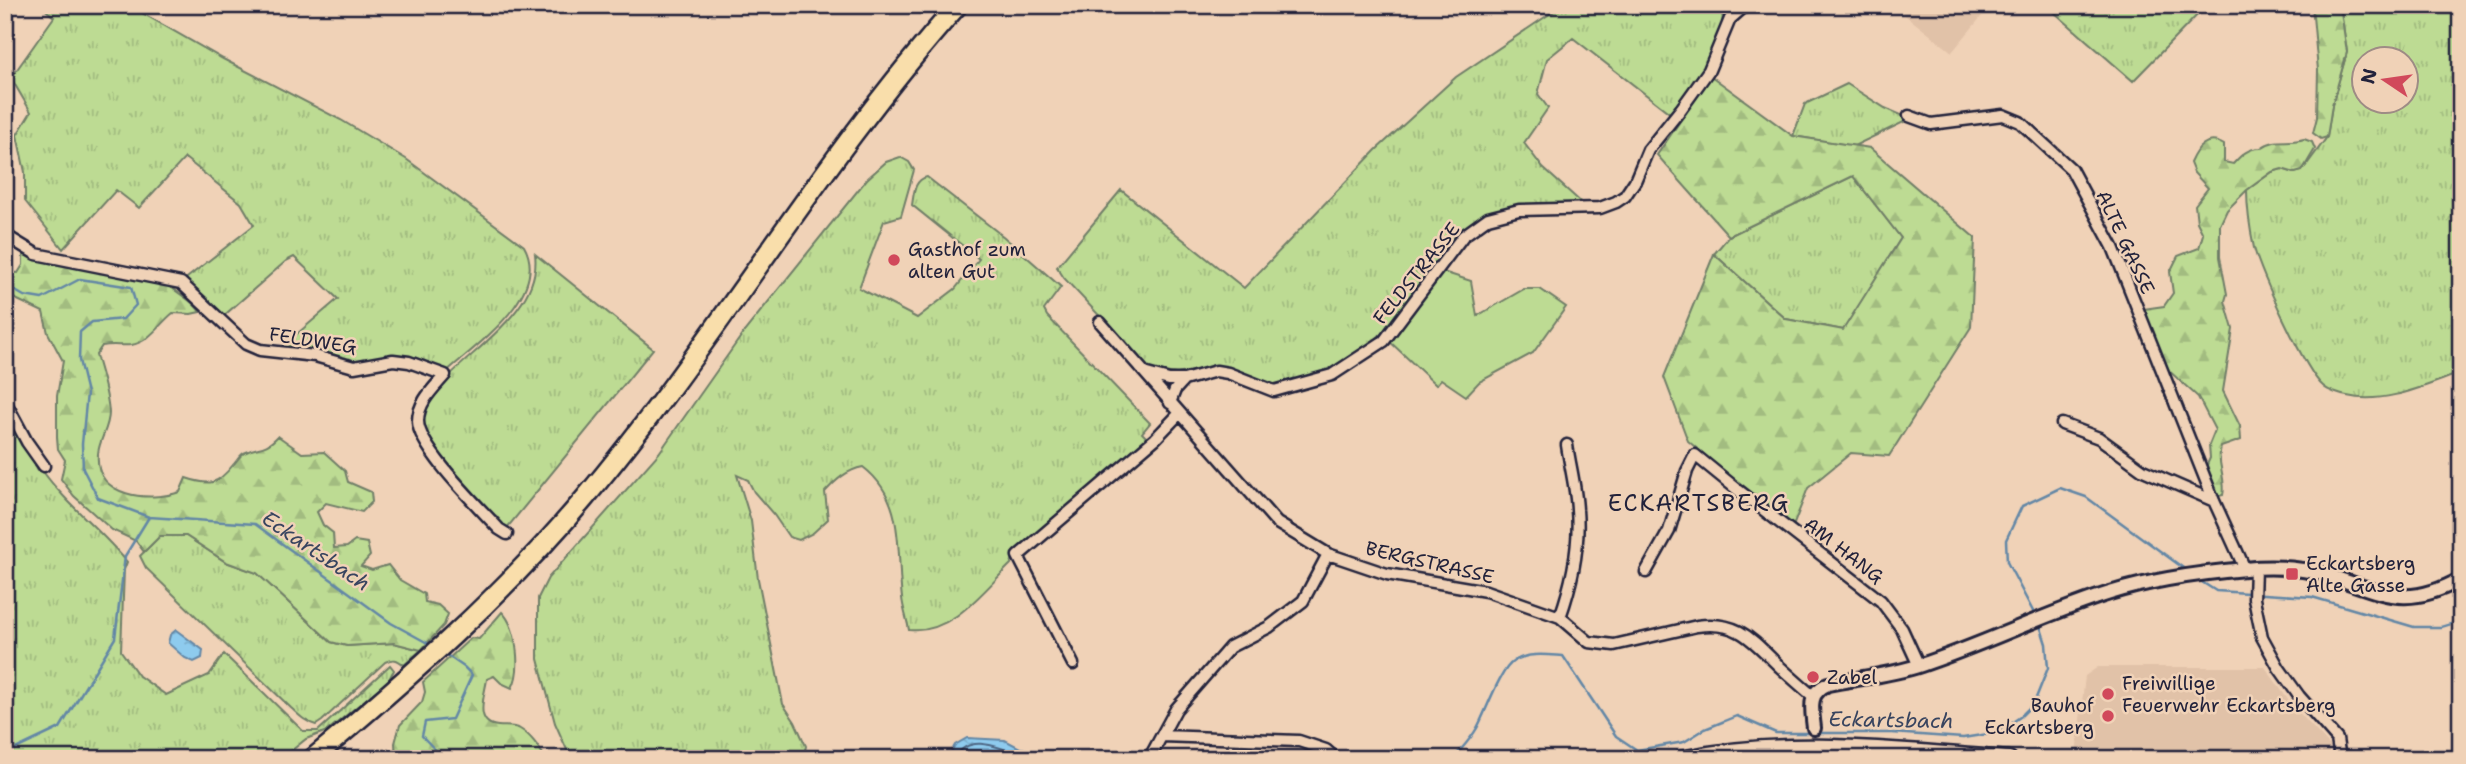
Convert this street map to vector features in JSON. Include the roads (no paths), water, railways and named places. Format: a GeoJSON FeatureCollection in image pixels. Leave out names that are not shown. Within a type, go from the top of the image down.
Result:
{"type":"FeatureCollection","features":[{"type":"Feature","properties":{"kind":"highway"},"geometry":{"type":"LineString","coordinates":[[312,759],[398,687],[466,625],[561,525],[693,358],[839,152],[922,46],[958,5]]}},
{"type":"Feature","properties":{"kind":"main road"},"geometry":{"type":"LineString","coordinates":[[1681,759],[1815,738],[2009,759]]}},
{"type":"Feature","properties":{"kind":"street","name":"FELDSTRASSE"},"geometry":{"type":"LineString","coordinates":[[1147,374],[1169,380],[1184,380],[1216,371],[1274,391],[1332,375],[1384,341],[1463,236],[1488,218],[1519,210],[1590,209],[1616,202],[1635,181],[1648,150],[1709,70],[1730,19],[1746,5]]}},
{"type":"Feature","properties":{"kind":"street","name":"ALTE GASSE"},"geometry":{"type":"LineString","coordinates":[[1909,116],[1931,124],[2003,115],[2020,122],[2071,169],[2113,247],[2214,501],[2250,568],[2262,637],[2299,696],[2337,739],[2340,759]]}},
{"type":"Feature","properties":{"kind":"street","name":"FELDWEG"},"geometry":{"type":"LineString","coordinates":[[5,235],[36,254],[181,283],[246,344],[260,350],[315,356],[354,367],[393,360],[409,362],[445,376],[425,397],[418,421],[423,438],[435,457],[499,529],[507,534]]}},
{"type":"Feature","properties":{"kind":"street","name":"BERGSTRASSE"},"geometry":{"type":"LineString","coordinates":[[1100,322],[1277,523],[1328,554],[1387,574],[1486,591],[1560,617],[1589,642],[1614,645],[1711,624],[1737,629],[1813,696]]}},
{"type":"Feature","properties":{"kind":"street"},"geometry":{"type":"LineString","coordinates":[[1170,403],[1175,390],[1184,380]]}},
{"type":"Feature","properties":{"kind":"street"},"geometry":{"type":"LineString","coordinates":[[5,401],[27,442],[44,466]]}},
{"type":"Feature","properties":{"kind":"street"},"geometry":{"type":"LineString","coordinates":[[1073,664],[1018,556],[1155,439],[1179,414]]}},
{"type":"Feature","properties":{"kind":"street"},"geometry":{"type":"LineString","coordinates":[[2062,424],[2099,438],[2143,470],[2214,501]]}},
{"type":"Feature","properties":{"kind":"street"},"geometry":{"type":"LineString","coordinates":[[1560,617],[1571,588],[1577,511],[1567,445]]}},
{"type":"Feature","properties":{"kind":"street","name":"AM HANG"},"geometry":{"type":"LineString","coordinates":[[1646,572],[1669,531],[1687,471],[1695,455],[1881,601],[1902,629],[1919,666]]}},
{"type":"Feature","properties":{"kind":"street"},"geometry":{"type":"LineString","coordinates":[[1149,759],[1176,709],[1230,647],[1269,628],[1303,601],[1328,554]]}},
{"type":"Feature","properties":{"kind":"street"},"geometry":{"type":"LineString","coordinates":[[1815,738],[1811,703],[1821,687],[1919,666],[2122,589],[2205,574],[2276,567],[2315,572],[2383,594],[2403,597],[2436,591],[2461,579]]}},
{"type":"Feature","properties":{"kind":"street"},"geometry":{"type":"LineString","coordinates":[[1162,736],[1299,741],[1326,750],[1336,759]]}},
{"type":"Feature","properties":{"kind":"water"},"geometry":{"type":"Polygon","coordinates":[[[176,630],[203,650],[202,658],[194,662],[168,643],[170,635],[176,630]]]}},
{"type":"Feature","properties":{"kind":"water"},"geometry":{"type":"Polygon","coordinates":[[[967,738],[1005,740],[1020,748],[1054,754],[1065,759],[947,759],[955,745],[967,738]]]}},
{"type":"Feature","properties":{"kind":"waterway","name":"Eckartsbach"},"geometry":{"type":"LineString","coordinates":[[5,285],[24,296],[42,299],[80,279],[131,287],[136,305],[123,319],[92,322],[80,332],[79,360],[87,393],[82,444],[83,469],[98,498],[149,517],[255,524],[391,623],[433,646]]}},
{"type":"Feature","properties":{"kind":"waterway","name":"Eckartsbach"},"geometry":{"type":"LineString","coordinates":[[2036,617],[2007,562],[2006,540],[2022,506],[2060,488],[2086,497],[2186,570]]}},
{"type":"Feature","properties":{"kind":"waterway"},"geometry":{"type":"LineString","coordinates":[[5,754],[60,728],[115,638],[125,556],[149,517]]}},
{"type":"Feature","properties":{"kind":"waterway","name":"Eckartsbach"},"geometry":{"type":"LineString","coordinates":[[2197,579],[2216,591],[2312,597],[2414,627],[2441,627],[2461,621]]}},
{"type":"Feature","properties":{"kind":"waterway","name":"Eckartsbach"},"geometry":{"type":"LineString","coordinates":[[1453,759],[1475,732],[1509,666],[1525,656],[1538,655],[1563,656],[1616,736],[1637,750],[1684,742],[1705,729],[1737,716],[1776,733],[1892,733],[1963,738],[1988,734],[2004,728],[2034,703],[2048,668],[2046,644],[2039,622]]}},
{"type":"Feature","properties":{"kind":"waterway","name":"Eckartsbach"},"geometry":{"type":"LineString","coordinates":[[444,759],[422,736],[425,722],[452,719],[472,675],[445,654]]}},
{"type":"Feature","properties":{"kind":"place","name":"Gasthof zum alten Gut"},"geometry":{"type":"Point","coordinates":[894,260]}},
{"type":"Feature","properties":{"kind":"place","name":"Eckartsberg Alte Gasse"},"geometry":{"type":"Point","coordinates":[2292,574]}},
{"type":"Feature","properties":{"kind":"place","name":"Zabel"},"geometry":{"type":"Point","coordinates":[1813,677]}},
{"type":"Feature","properties":{"kind":"place","name":"Freiwillige Feuerwehr Eckartsberg"},"geometry":{"type":"Point","coordinates":[2108,694]}},
{"type":"Feature","properties":{"kind":"place","name":"Bauhof Eckartsberg"},"geometry":{"type":"Point","coordinates":[2108,716]}},
{"type":"Feature","properties":{"kind":"district","name":"ECKARTSBERG"},"geometry":{"type":"Point","coordinates":[1699,503]}}]}
